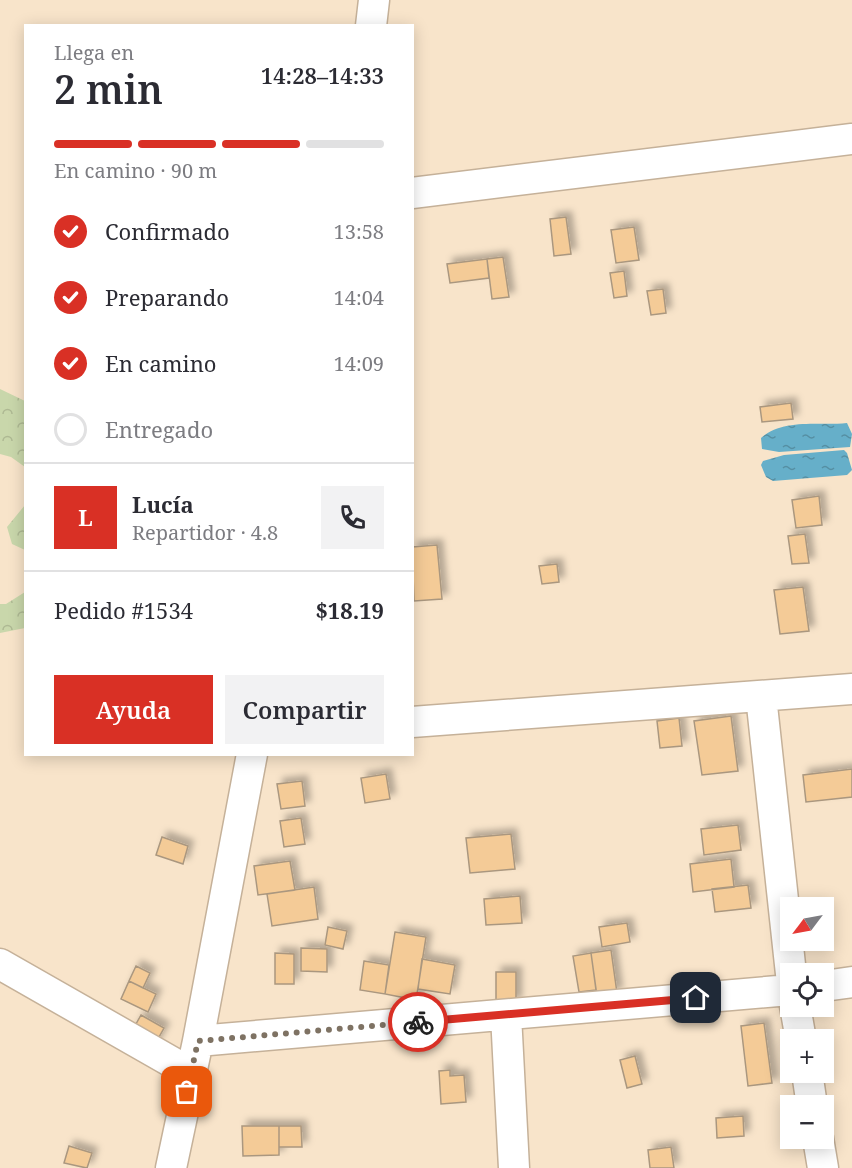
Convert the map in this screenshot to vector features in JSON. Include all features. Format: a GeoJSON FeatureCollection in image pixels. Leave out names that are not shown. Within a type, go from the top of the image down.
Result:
{"type":"FeatureCollection","features":[{"type":"Feature","properties":{"kind":"street"},"geometry":{"type":"LineString","coordinates":[[371,24],[374,0]]}},
{"type":"Feature","properties":{"kind":"street"},"geometry":{"type":"LineString","coordinates":[[414,193],[852,139]]}},
{"type":"Feature","properties":{"kind":"street"},"geometry":{"type":"LineString","coordinates":[[414,722],[852,689]]}},
{"type":"Feature","properties":{"kind":"street"},"geometry":{"type":"LineString","coordinates":[[761,696],[790,963]]}},
{"type":"Feature","properties":{"kind":"street"},"geometry":{"type":"LineString","coordinates":[[171,1168],[198,1041],[252,756]]}},
{"type":"Feature","properties":{"kind":"street"},"geometry":{"type":"LineString","coordinates":[[0,964],[191,1073]]}},
{"type":"Feature","properties":{"kind":"street"},"geometry":{"type":"LineString","coordinates":[[834,985],[852,982]]}},
{"type":"Feature","properties":{"kind":"street"},"geometry":{"type":"LineString","coordinates":[[198,1041],[780,991]]}},
{"type":"Feature","properties":{"kind":"street"},"geometry":{"type":"LineString","coordinates":[[506,1015],[514,1168]]}},
{"type":"Feature","properties":{"kind":"street"},"geometry":{"type":"LineString","coordinates":[[820,1149],[823,1168]]}},
{"type":"Feature","properties":{"kind":"green space"},"geometry":{"type":"Polygon","coordinates":[[[0,389],[24,401],[24,466],[11,457],[0,454],[0,389]]]}},
{"type":"Feature","properties":{"kind":"green space"},"geometry":{"type":"Polygon","coordinates":[[[24,506],[24,550],[12,544],[7,527],[24,506]]]}},
{"type":"Feature","properties":{"kind":"green space"},"geometry":{"type":"Polygon","coordinates":[[[24,593],[24,628],[0,633],[0,604],[6,604],[24,593]]]}},
{"type":"Feature","properties":{"kind":"water"},"geometry":{"type":"Polygon","coordinates":[[[847,423],[852,434],[850,447],[779,452],[762,449],[761,438],[780,428],[802,424],[847,423]]]}},
{"type":"Feature","properties":{"kind":"water"},"geometry":{"type":"Polygon","coordinates":[[[844,450],[852,470],[847,475],[773,481],[766,477],[761,465],[763,461],[784,455],[844,450]]]}},
{"type":"Feature","properties":{"kind":"building"},"geometry":{"type":"Polygon","coordinates":[[[566,217],[571,254],[554,256],[550,219],[566,217]]]}},
{"type":"Feature","properties":{"kind":"building"},"geometry":{"type":"Polygon","coordinates":[[[634,227],[639,260],[616,263],[611,230],[634,227]]]}},
{"type":"Feature","properties":{"kind":"building"},"geometry":{"type":"Polygon","coordinates":[[[503,257],[509,297],[492,299],[487,259],[503,257]]]}},
{"type":"Feature","properties":{"kind":"building"},"geometry":{"type":"Polygon","coordinates":[[[487,259],[489,278],[450,283],[447,264],[487,259]]]}},
{"type":"Feature","properties":{"kind":"building"},"geometry":{"type":"Polygon","coordinates":[[[624,271],[627,296],[614,298],[610,273],[624,271]]]}},
{"type":"Feature","properties":{"kind":"building"},"geometry":{"type":"Polygon","coordinates":[[[663,289],[666,313],[651,315],[647,291],[663,289]]]}},
{"type":"Feature","properties":{"kind":"building"},"geometry":{"type":"Polygon","coordinates":[[[791,403],[793,419],[762,422],[760,407],[791,403]]]}},
{"type":"Feature","properties":{"kind":"building"},"geometry":{"type":"Polygon","coordinates":[[[819,496],[822,525],[796,528],[792,500],[819,496]]]}},
{"type":"Feature","properties":{"kind":"building"},"geometry":{"type":"Polygon","coordinates":[[[805,534],[809,563],[792,564],[788,536],[805,534]]]}},
{"type":"Feature","properties":{"kind":"building"},"geometry":{"type":"Polygon","coordinates":[[[437,545],[442,599],[414,601],[414,547],[437,545]]]}},
{"type":"Feature","properties":{"kind":"building"},"geometry":{"type":"Polygon","coordinates":[[[557,564],[559,582],[542,584],[539,566],[557,564]]]}},
{"type":"Feature","properties":{"kind":"building"},"geometry":{"type":"Polygon","coordinates":[[[803,587],[809,631],[780,634],[774,590],[803,587]]]}},
{"type":"Feature","properties":{"kind":"building"},"geometry":{"type":"Polygon","coordinates":[[[731,716],[738,771],[702,775],[694,721],[731,716]]]}},
{"type":"Feature","properties":{"kind":"building"},"geometry":{"type":"Polygon","coordinates":[[[679,718],[682,746],[660,748],[657,721],[679,718]]]}},
{"type":"Feature","properties":{"kind":"building"},"geometry":{"type":"Polygon","coordinates":[[[852,769],[852,797],[806,802],[803,775],[852,769]]]}},
{"type":"Feature","properties":{"kind":"building"},"geometry":{"type":"Polygon","coordinates":[[[386,774],[390,799],[365,803],[361,778],[386,774]]]}},
{"type":"Feature","properties":{"kind":"building"},"geometry":{"type":"Polygon","coordinates":[[[302,781],[305,806],[281,809],[277,784],[302,781]]]}},
{"type":"Feature","properties":{"kind":"building"},"geometry":{"type":"Polygon","coordinates":[[[301,818],[305,844],[284,847],[280,821],[301,818]]]}},
{"type":"Feature","properties":{"kind":"building"},"geometry":{"type":"Polygon","coordinates":[[[738,825],[741,850],[704,855],[701,829],[738,825]]]}},
{"type":"Feature","properties":{"kind":"building"},"geometry":{"type":"Polygon","coordinates":[[[511,834],[515,869],[470,873],[466,838],[511,834]]]}},
{"type":"Feature","properties":{"kind":"building"},"geometry":{"type":"Polygon","coordinates":[[[162,837],[188,846],[183,864],[156,855],[162,837]]]}},
{"type":"Feature","properties":{"kind":"building"},"geometry":{"type":"Polygon","coordinates":[[[731,859],[734,887],[693,892],[690,864],[731,859]]]}},
{"type":"Feature","properties":{"kind":"building"},"geometry":{"type":"Polygon","coordinates":[[[290,861],[295,890],[258,895],[254,866],[290,861]]]}},
{"type":"Feature","properties":{"kind":"building"},"geometry":{"type":"Polygon","coordinates":[[[748,885],[751,908],[715,912],[712,889],[748,885]]]}},
{"type":"Feature","properties":{"kind":"building"},"geometry":{"type":"Polygon","coordinates":[[[314,887],[318,919],[272,926],[267,894],[314,887]]]}},
{"type":"Feature","properties":{"kind":"building"},"geometry":{"type":"Polygon","coordinates":[[[520,896],[522,923],[486,925],[484,899],[520,896]]]}},
{"type":"Feature","properties":{"kind":"building"},"geometry":{"type":"Polygon","coordinates":[[[627,923],[630,942],[602,947],[599,927],[627,923]]]}},
{"type":"Feature","properties":{"kind":"building"},"geometry":{"type":"Polygon","coordinates":[[[328,927],[347,931],[343,949],[325,945],[328,927]]]}},
{"type":"Feature","properties":{"kind":"building"},"geometry":{"type":"Polygon","coordinates":[[[395,932],[426,937],[416,1000],[385,994],[395,932]]]}},
{"type":"Feature","properties":{"kind":"building"},"geometry":{"type":"Polygon","coordinates":[[[301,948],[327,949],[327,972],[301,971],[301,948]]]}},
{"type":"Feature","properties":{"kind":"building"},"geometry":{"type":"Polygon","coordinates":[[[611,950],[617,993],[597,996],[591,953],[611,950]]]}},
{"type":"Feature","properties":{"kind":"building"},"geometry":{"type":"Polygon","coordinates":[[[275,953],[294,954],[294,984],[275,984],[275,953]]]}},
{"type":"Feature","properties":{"kind":"building"},"geometry":{"type":"Polygon","coordinates":[[[591,953],[596,990],[579,992],[573,956],[591,953]]]}},
{"type":"Feature","properties":{"kind":"building"},"geometry":{"type":"Polygon","coordinates":[[[422,959],[455,965],[450,994],[418,989],[422,959]]]}},
{"type":"Feature","properties":{"kind":"building"},"geometry":{"type":"Polygon","coordinates":[[[364,961],[389,965],[385,994],[360,990],[364,961]]]}},
{"type":"Feature","properties":{"kind":"building"},"geometry":{"type":"Polygon","coordinates":[[[136,966],[150,973],[143,988],[129,981],[136,966]]]}},
{"type":"Feature","properties":{"kind":"building"},"geometry":{"type":"Polygon","coordinates":[[[496,972],[516,972],[516,1003],[496,1003],[496,972]]]}},
{"type":"Feature","properties":{"kind":"building"},"geometry":{"type":"Polygon","coordinates":[[[129,981],[156,994],[148,1012],[121,999],[129,981]]]}},
{"type":"Feature","properties":{"kind":"building"},"geometry":{"type":"Polygon","coordinates":[[[141,1015],[164,1028],[154,1046],[131,1033],[141,1015]]]}},
{"type":"Feature","properties":{"kind":"building"},"geometry":{"type":"Polygon","coordinates":[[[764,1023],[772,1083],[748,1086],[741,1026],[764,1023]]]}},
{"type":"Feature","properties":{"kind":"building"},"geometry":{"type":"Polygon","coordinates":[[[635,1056],[642,1084],[627,1088],[620,1060],[635,1056]]]}},
{"type":"Feature","properties":{"kind":"building"},"geometry":{"type":"Polygon","coordinates":[[[450,1070],[450,1076],[464,1075],[466,1102],[441,1104],[439,1071],[450,1070]]]}},
{"type":"Feature","properties":{"kind":"building"},"geometry":{"type":"Polygon","coordinates":[[[743,1116],[744,1136],[717,1138],[716,1118],[743,1116]]]}},
{"type":"Feature","properties":{"kind":"building"},"geometry":{"type":"Polygon","coordinates":[[[242,1126],[279,1126],[279,1155],[243,1156],[242,1126]]]}},
{"type":"Feature","properties":{"kind":"building"},"geometry":{"type":"Polygon","coordinates":[[[279,1126],[301,1126],[302,1147],[279,1147],[279,1126]]]}},
{"type":"Feature","properties":{"kind":"building"},"geometry":{"type":"Polygon","coordinates":[[[69,1146],[92,1153],[87,1168],[64,1163],[69,1146]]]}},
{"type":"Feature","properties":{"kind":"building"},"geometry":{"type":"Polygon","coordinates":[[[671,1147],[674,1168],[650,1168],[648,1150],[671,1147]]]}},
{"type":"Feature","properties":{"kind":"way so far"},"geometry":{"type":"LineString","coordinates":[[187,1092],[198,1041],[418,1022]]}},
{"type":"Feature","properties":{"kind":"route"},"geometry":{"type":"LineString","coordinates":[[418,1022],[696,998]]}}]}
